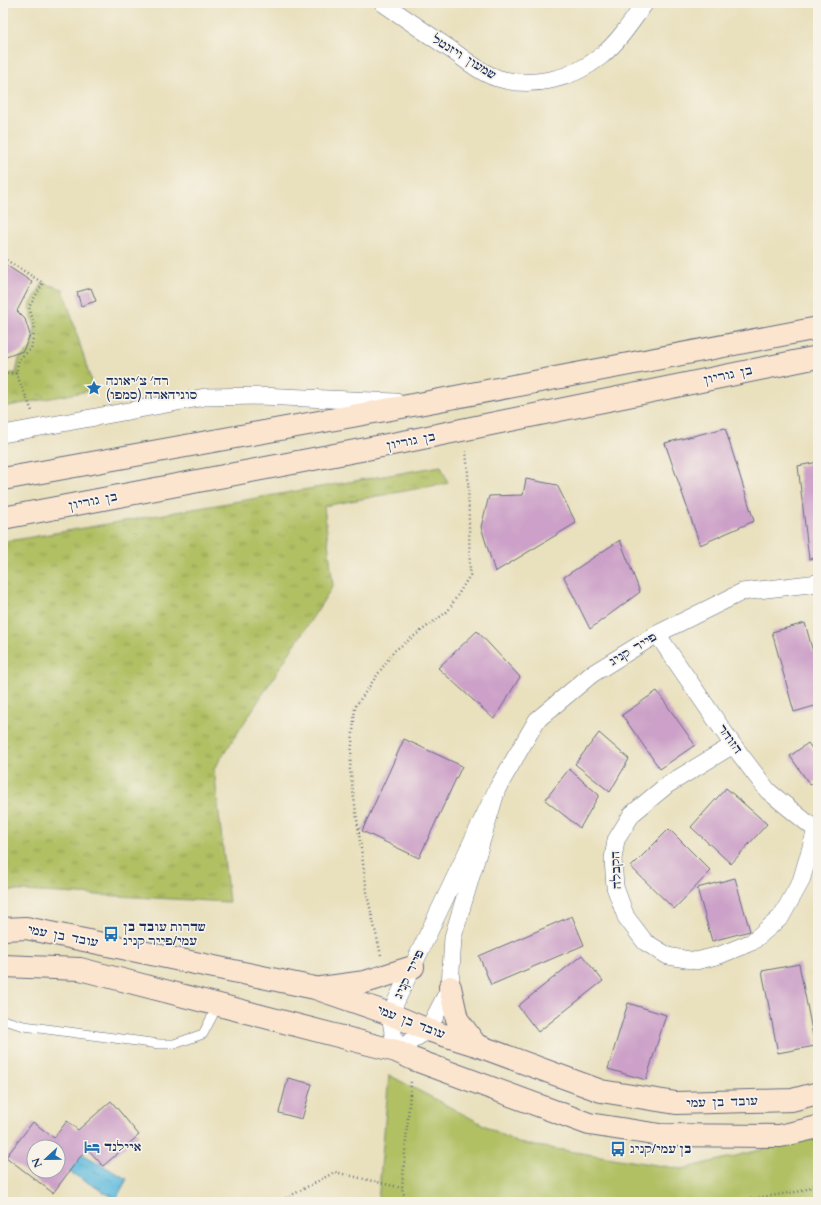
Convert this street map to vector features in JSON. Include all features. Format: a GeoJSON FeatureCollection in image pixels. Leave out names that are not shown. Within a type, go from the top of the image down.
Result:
{"type":"FeatureCollection","features":[{"type":"Feature","properties":{"kind":"street","name":"שמעון ויזנטל"},"geometry":{"type":"LineString","coordinates":[[383,3],[472,64],[496,78],[516,82],[533,82],[554,79],[577,72],[601,56],[627,29],[645,3]]}},
{"type":"Feature","properties":{"kind":"street"},"geometry":{"type":"LineString","coordinates":[[3,479],[424,403],[818,328]]}},
{"type":"Feature","properties":{"kind":"street","name":"בן גוריון"},"geometry":{"type":"LineString","coordinates":[[3,518],[408,441],[818,357]]}},
{"type":"Feature","properties":{"kind":"street"},"geometry":{"type":"LineString","coordinates":[[3,434],[205,397],[260,396],[424,403]]}},
{"type":"Feature","properties":{"kind":"street","name":"פייר קניג"},"geometry":{"type":"LineString","coordinates":[[390,1014],[497,789],[537,720],[592,674],[657,634],[742,592],[818,584]]}},
{"type":"Feature","properties":{"kind":"street","name":"הזוהר"},"geometry":{"type":"LineString","coordinates":[[657,634],[733,745],[768,791],[817,830]]}},
{"type":"Feature","properties":{"kind":"street","name":"הקבלה"},"geometry":{"type":"LineString","coordinates":[[733,745],[667,785],[632,814],[616,840],[613,859],[615,887],[626,917],[645,942],[668,956],[696,960],[720,955],[752,942],[781,917],[801,881],[817,830]]}},
{"type":"Feature","properties":{"kind":"street","name":"פייר קניג"},"geometry":{"type":"LineString","coordinates":[[404,1055],[428,1030],[450,987],[453,937],[497,789]]}},
{"type":"Feature","properties":{"kind":"street","name":"עובד בן עמי"},"geometry":{"type":"LineString","coordinates":[[3,929],[26,928],[315,988],[390,1014],[428,1030],[476,1045],[601,1091],[676,1103],[792,1100],[818,1093]]}},
{"type":"Feature","properties":{"kind":"street"},"geometry":{"type":"LineString","coordinates":[[3,966],[80,969],[404,1055],[589,1124],[660,1135],[780,1136],[818,1128]]}},
{"type":"Feature","properties":{"kind":"street"},"geometry":{"type":"LineString","coordinates":[[315,988],[365,982],[413,967]]}},
{"type":"Feature","properties":{"kind":"street"},"geometry":{"type":"LineString","coordinates":[[450,987],[457,1019],[476,1045]]}},
{"type":"Feature","properties":{"kind":"street"},"geometry":{"type":"LineString","coordinates":[[390,1014],[404,1055]]}},
{"type":"Feature","properties":{"kind":"lane"},"geometry":{"type":"LineString","coordinates":[[3,1020],[24,1026],[152,1043],[174,1044],[204,1034],[218,1005]]}},
{"type":"Feature","properties":{"kind":"path"},"geometry":{"type":"LineString","coordinates":[[3,258],[42,283],[29,307],[35,327],[31,349],[19,359],[16,373],[39,427]]}},
{"type":"Feature","properties":{"kind":"path"},"geometry":{"type":"LineString","coordinates":[[3,374],[16,373]]}},
{"type":"Feature","properties":{"kind":"path"},"geometry":{"type":"LineString","coordinates":[[386,975],[368,899],[350,769],[355,707],[394,651],[448,611],[470,575],[468,473],[465,445]]}},
{"type":"Feature","properties":{"kind":"path"},"geometry":{"type":"LineString","coordinates":[[404,1055],[402,1188],[406,1202]]}},
{"type":"Feature","properties":{"kind":"path"},"geometry":{"type":"LineString","coordinates":[[279,1202],[335,1172],[402,1188]]}},
{"type":"Feature","properties":{"kind":"path"},"geometry":{"type":"LineString","coordinates":[[731,1202],[802,1191],[818,1184]]}},
{"type":"Feature","properties":{"kind":"green space"},"geometry":{"type":"Polygon","coordinates":[[[43,283],[63,289],[94,390],[3,407],[3,374],[16,373],[19,359],[31,349],[35,327],[29,307],[43,283]]]}},
{"type":"Feature","properties":{"kind":"green space"},"geometry":{"type":"Polygon","coordinates":[[[441,466],[448,483],[324,506],[333,586],[214,769],[229,902],[3,890],[3,542],[441,466]]]}},
{"type":"Feature","properties":{"kind":"green space"},"geometry":{"type":"Polygon","coordinates":[[[389,1075],[518,1143],[682,1169],[818,1136],[818,1202],[378,1202],[389,1075]]]}},
{"type":"Feature","properties":{"kind":"water"},"geometry":{"type":"Polygon","coordinates":[[[70,1147],[127,1179],[116,1199],[66,1170],[66,1154],[70,1147]]]}},
{"type":"Feature","properties":{"kind":"building"},"geometry":{"type":"Polygon","coordinates":[[[3,263],[32,282],[17,311],[25,319],[30,335],[23,351],[3,358],[3,263]]]}},
{"type":"Feature","properties":{"kind":"building"},"geometry":{"type":"Polygon","coordinates":[[[91,288],[96,301],[81,306],[77,292],[91,288]]]}},
{"type":"Feature","properties":{"kind":"building"},"geometry":{"type":"Polygon","coordinates":[[[725,428],[754,521],[700,545],[665,443],[725,428]]]}},
{"type":"Feature","properties":{"kind":"building"},"geometry":{"type":"Polygon","coordinates":[[[818,462],[818,558],[809,559],[798,466],[818,462]]]}},
{"type":"Feature","properties":{"kind":"building"},"geometry":{"type":"Polygon","coordinates":[[[526,479],[557,485],[576,523],[495,572],[481,527],[489,496],[523,495],[526,479]]]}},
{"type":"Feature","properties":{"kind":"building"},"geometry":{"type":"Polygon","coordinates":[[[620,540],[640,592],[590,629],[564,577],[620,540]]]}},
{"type":"Feature","properties":{"kind":"building"},"geometry":{"type":"Polygon","coordinates":[[[805,623],[818,670],[818,705],[794,712],[772,632],[805,623]]]}},
{"type":"Feature","properties":{"kind":"building"},"geometry":{"type":"Polygon","coordinates":[[[477,631],[520,677],[494,719],[438,668],[477,631]]]}},
{"type":"Feature","properties":{"kind":"building"},"geometry":{"type":"Polygon","coordinates":[[[657,691],[695,745],[660,769],[622,715],[657,691]]]}},
{"type":"Feature","properties":{"kind":"building"},"geometry":{"type":"Polygon","coordinates":[[[599,733],[629,759],[610,792],[575,764],[599,733]]]}},
{"type":"Feature","properties":{"kind":"building"},"geometry":{"type":"Polygon","coordinates":[[[404,739],[462,766],[419,858],[362,831],[404,739]]]}},
{"type":"Feature","properties":{"kind":"building"},"geometry":{"type":"Polygon","coordinates":[[[808,743],[818,757],[818,780],[810,785],[790,756],[808,743]]]}},
{"type":"Feature","properties":{"kind":"building"},"geometry":{"type":"Polygon","coordinates":[[[569,769],[599,795],[580,828],[545,800],[569,769]]]}},
{"type":"Feature","properties":{"kind":"building"},"geometry":{"type":"Polygon","coordinates":[[[726,788],[767,824],[731,864],[691,827],[726,788]]]}},
{"type":"Feature","properties":{"kind":"building"},"geometry":{"type":"Polygon","coordinates":[[[669,829],[711,871],[674,909],[631,867],[669,829]]]}},
{"type":"Feature","properties":{"kind":"building"},"geometry":{"type":"Polygon","coordinates":[[[735,878],[750,931],[712,941],[697,888],[735,878]]]}},
{"type":"Feature","properties":{"kind":"building"},"geometry":{"type":"Polygon","coordinates":[[[572,916],[584,945],[491,985],[479,956],[572,916]]]}},
{"type":"Feature","properties":{"kind":"building"},"geometry":{"type":"Polygon","coordinates":[[[582,955],[603,981],[538,1032],[518,1006],[582,955]]]}},
{"type":"Feature","properties":{"kind":"building"},"geometry":{"type":"Polygon","coordinates":[[[799,964],[815,1046],[778,1053],[762,971],[799,964]]]}},
{"type":"Feature","properties":{"kind":"building"},"geometry":{"type":"Polygon","coordinates":[[[628,1003],[666,1015],[646,1080],[608,1069],[628,1003]]]}},
{"type":"Feature","properties":{"kind":"building"},"geometry":{"type":"Polygon","coordinates":[[[288,1078],[312,1084],[302,1119],[279,1113],[288,1078]]]}},
{"type":"Feature","properties":{"kind":"building","name":"איילנד"},"geometry":{"type":"Polygon","coordinates":[[[111,1101],[139,1135],[103,1166],[87,1148],[66,1176],[66,1139],[26,1139],[26,1172],[6,1157],[33,1122],[54,1138],[67,1121],[78,1130],[111,1101]]]}},
{"type":"Feature","properties":{"kind":"building","name":"איילנד"},"geometry":{"type":"Polygon","coordinates":[[[35,1179],[64,1179],[53,1193],[35,1179]]]}},
{"type":"Feature","properties":{"kind":"place","name":"רה׳ צ׳יאונה (סמפו) סוגיהארה"},"geometry":{"type":"Point","coordinates":[94,388]}},
{"type":"Feature","properties":{"kind":"place","name":"שדרות עובד בן עמי/פייר קניג"},"geometry":{"type":"Point","coordinates":[111,934]}},
{"type":"Feature","properties":{"kind":"place","name":"איילנד"},"geometry":{"type":"Point","coordinates":[92,1147]}},
{"type":"Feature","properties":{"kind":"place","name":"בן עמי/קניג"},"geometry":{"type":"Point","coordinates":[618,1149]}}]}
